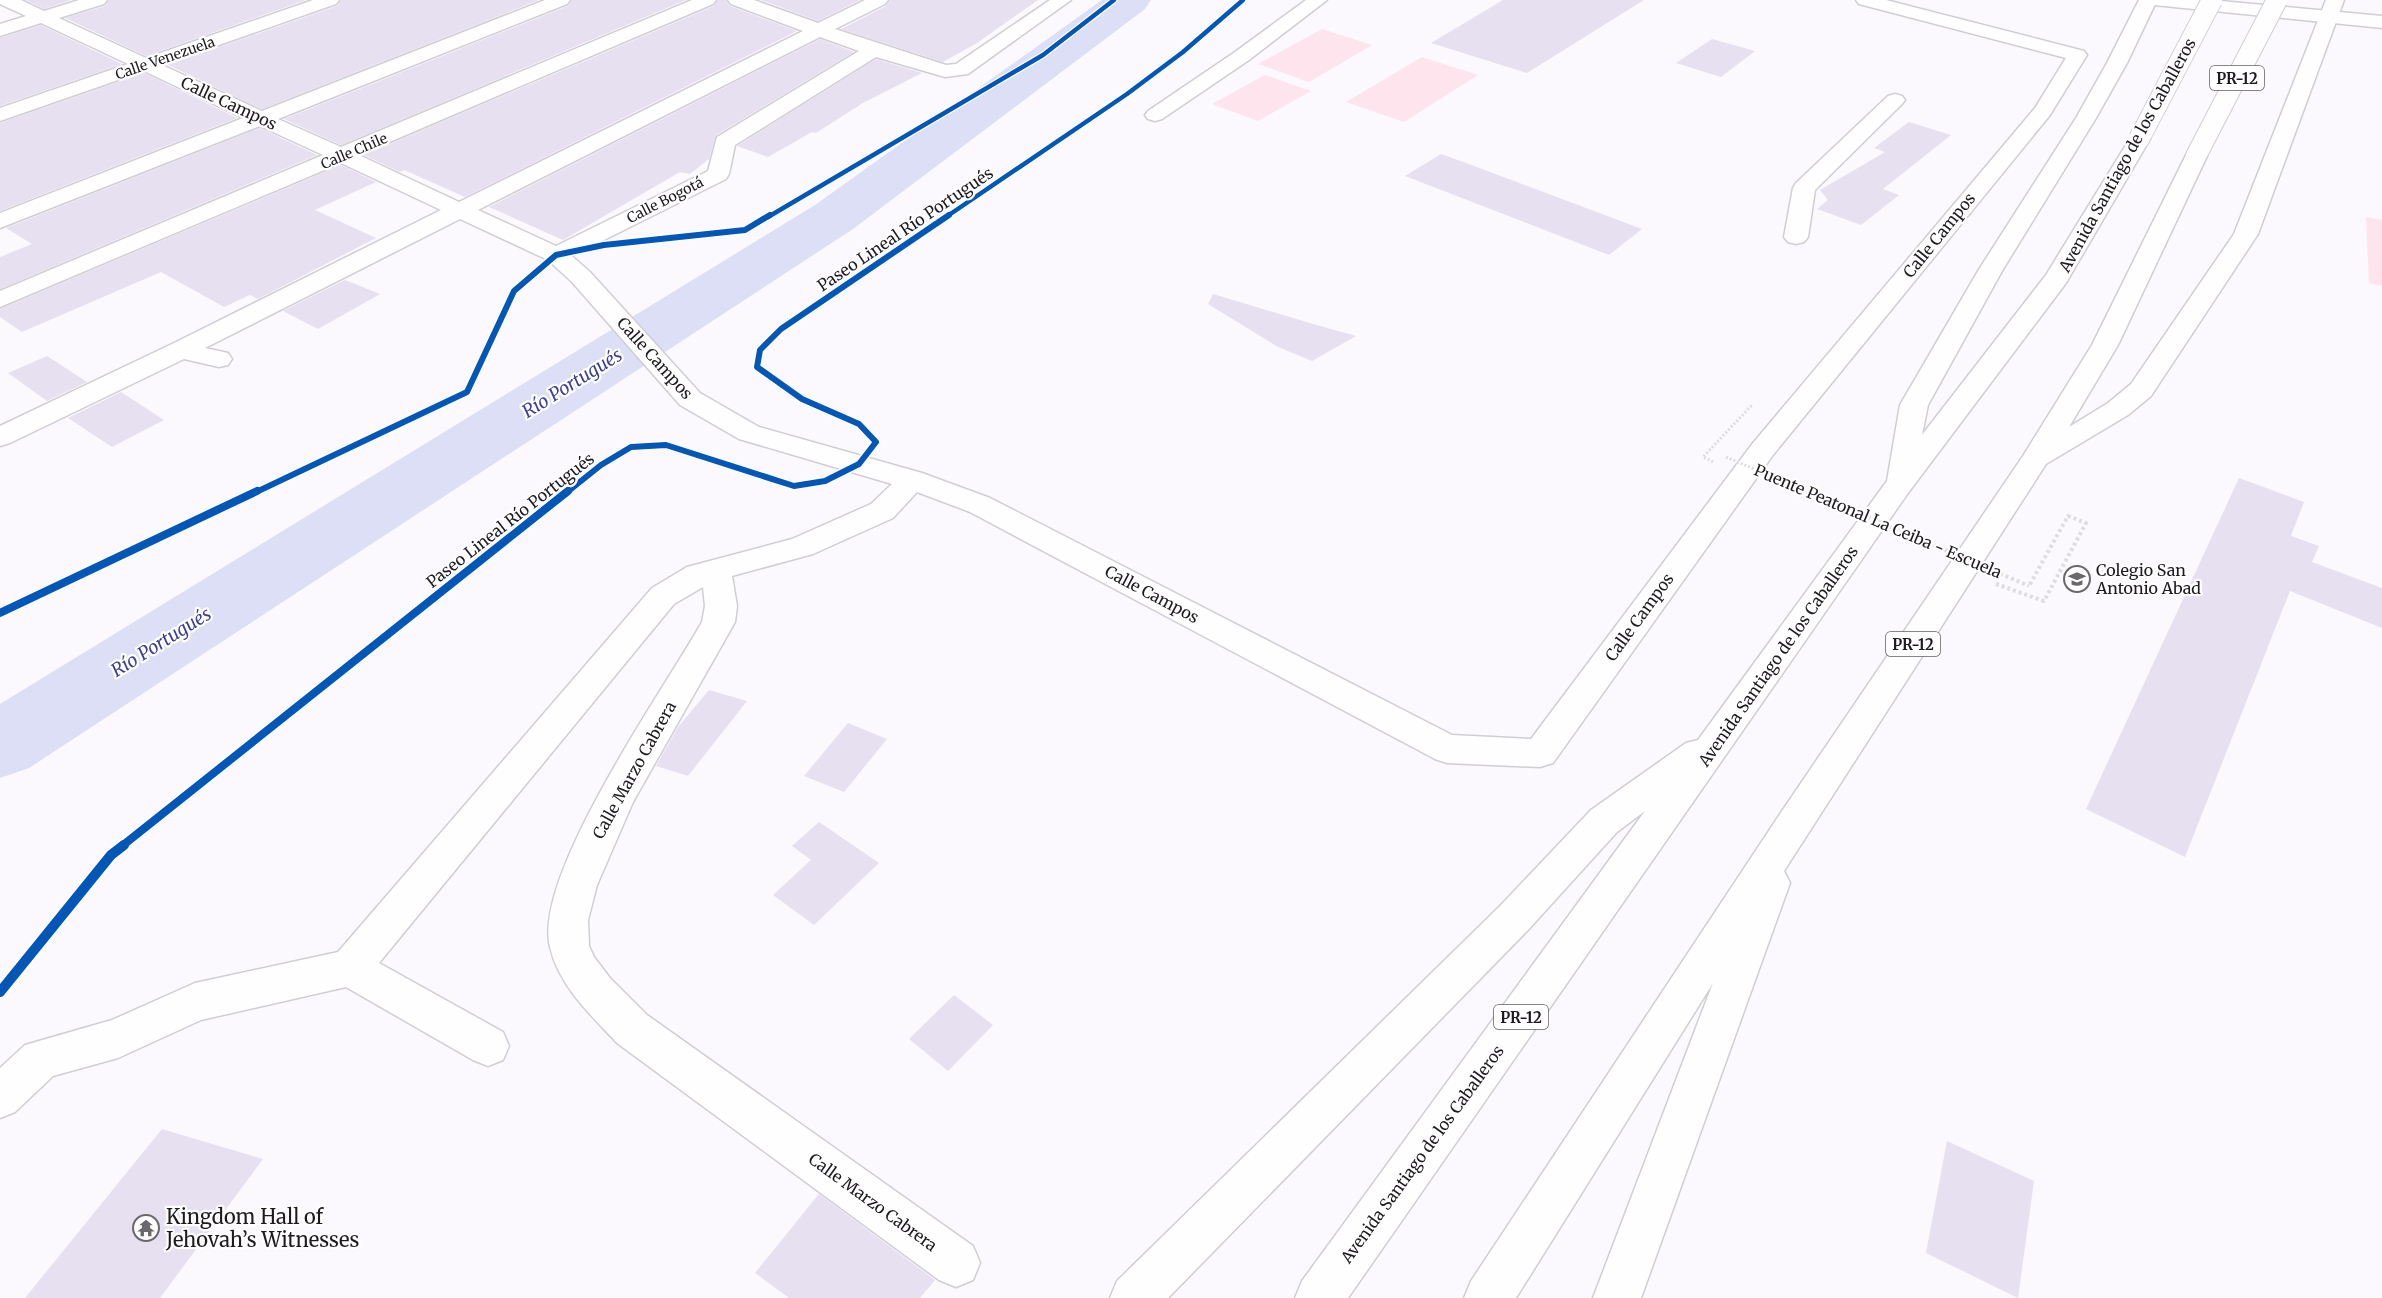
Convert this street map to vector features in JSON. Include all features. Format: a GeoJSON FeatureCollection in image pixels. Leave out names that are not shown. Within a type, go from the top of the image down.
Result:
{"type":"FeatureCollection","features":[{"type":"Feature","properties":{"kind":"main road","name":"Calle Campos"},"geometry":{"type":"LineString","coordinates":[[6,0],[556,255],[581,277],[690,399],[748,433],[912,480],[980,505],[1447,749],[1540,753],[1763,449],[2043,111],[2077,55],[1865,0]]}},
{"type":"Feature","properties":{"kind":"main road"},"geometry":{"type":"LineString","coordinates":[[0,30],[98,0]]}},
{"type":"Feature","properties":{"kind":"main road","name":"Calle Venezuela"},"geometry":{"type":"LineString","coordinates":[[0,115],[330,0]]}},
{"type":"Feature","properties":{"kind":"main road"},"geometry":{"type":"LineString","coordinates":[[0,221],[561,0]]}},
{"type":"Feature","properties":{"kind":"main road","name":"Calle Chile"},"geometry":{"type":"LineString","coordinates":[[0,300],[707,0]]}},
{"type":"Feature","properties":{"kind":"main road"},"geometry":{"type":"LineString","coordinates":[[737,0],[874,50],[945,71],[961,70],[1062,0]]}},
{"type":"Feature","properties":{"kind":"main road"},"geometry":{"type":"LineString","coordinates":[[0,437],[181,350],[879,0]]}},
{"type":"Feature","properties":{"kind":"main road"},"geometry":{"type":"LineString","coordinates":[[1155,116],[1318,0]]}},
{"type":"Feature","properties":{"kind":"main road"},"geometry":{"type":"LineString","coordinates":[[1898,486],[1914,405],[1990,271],[2086,118],[2117,63],[2148,0]]}},
{"type":"Feature","properties":{"kind":"main road"},"geometry":{"type":"LineString","coordinates":[[2154,0],[2332,8],[2382,22]]}},
{"type":"Feature","properties":{"kind":"main road","name":"Avenida Santiago de los Caballeros"},"geometry":{"type":"LineString","coordinates":[[1319,1298],[1722,736],[1898,486],[2057,278],[2139,139],[2212,0]]}},
{"type":"Feature","properties":{"kind":"main road","name":"PR-12"},"geometry":{"type":"LineString","coordinates":[[1488,1298],[1791,828],[2035,459],[2105,345],[2196,156],[2277,0]]}},
{"type":"Feature","properties":{"kind":"main road"},"geometry":{"type":"LineString","coordinates":[[2035,459],[2118,409],[2141,390],[2246,234],[2332,8]]}},
{"type":"Feature","properties":{"kind":"main road","name":"Calle Bogotá"},"geometry":{"type":"LineString","coordinates":[[556,255],[718,174],[725,142],[874,50]]}},
{"type":"Feature","properties":{"kind":"main road"},"geometry":{"type":"LineString","coordinates":[[1796,237],[1804,188],[1895,100]]}},
{"type":"Feature","properties":{"kind":"main road"},"geometry":{"type":"LineString","coordinates":[[181,350],[219,359]]}},
{"type":"Feature","properties":{"kind":"main road"},"geometry":{"type":"LineString","coordinates":[[0,1097],[40,1059],[118,1038],[195,1002],[350,968],[663,596],[698,575],[802,547],[882,511],[912,480]]}},
{"type":"Feature","properties":{"kind":"main road","name":"Calle Marzo Cabrera"},"geometry":{"type":"LineString","coordinates":[[715,570],[723,610],[717,628],[699,653],[599,831],[570,904],[568,945],[588,984],[632,1029],[957,1263]]}},
{"type":"Feature","properties":{"kind":"main road"},"geometry":{"type":"LineString","coordinates":[[1134,1298],[1505,927],[1604,821],[1722,736]]}},
{"type":"Feature","properties":{"kind":"main road"},"geometry":{"type":"LineString","coordinates":[[1617,1298],[1791,828]]}},
{"type":"Feature","properties":{"kind":"main road"},"geometry":{"type":"LineString","coordinates":[[350,968],[488,1046]]}},
{"type":"Feature","properties":{"kind":"shaded area"},"geometry":{"type":"Polygon","coordinates":[[[1322,29],[1372,45],[1309,82],[1258,64],[1322,29]]]}},
{"type":"Feature","properties":{"kind":"shaded area"},"geometry":{"type":"Polygon","coordinates":[[[1422,57],[1478,75],[1404,122],[1346,102],[1422,57]]]}},
{"type":"Feature","properties":{"kind":"shaded area"},"geometry":{"type":"Polygon","coordinates":[[[1265,75],[1311,91],[1258,121],[1212,104],[1265,75]]]}},
{"type":"Feature","properties":{"kind":"shaded area"},"geometry":{"type":"Polygon","coordinates":[[[2366,217],[2382,220],[2382,286],[2369,283],[2366,217]]]}},
{"type":"Feature","properties":{"kind":"building"},"geometry":{"type":"Polygon","coordinates":[[[26,0],[71,0],[44,9],[26,0]]]}},
{"type":"Feature","properties":{"kind":"building"},"geometry":{"type":"Polygon","coordinates":[[[109,0],[306,0],[146,56],[65,18],[105,6],[109,0]]]}},
{"type":"Feature","properties":{"kind":"building"},"geometry":{"type":"Polygon","coordinates":[[[341,0],[539,0],[262,109],[168,65],[337,6],[341,0]]]}},
{"type":"Feature","properties":{"kind":"building"},"geometry":{"type":"Polygon","coordinates":[[[572,0],[686,0],[341,145],[284,119],[568,6],[572,0]]]}},
{"type":"Feature","properties":{"kind":"building"},"geometry":{"type":"Polygon","coordinates":[[[718,0],[726,0],[730,6],[797,31],[465,197],[404,170],[400,172],[364,155],[714,6],[718,0]]]}},
{"type":"Feature","properties":{"kind":"building"},"geometry":{"type":"Polygon","coordinates":[[[761,0],[860,0],[818,21],[761,0]]]}},
{"type":"Feature","properties":{"kind":"building"},"geometry":{"type":"Polygon","coordinates":[[[890,0],[1038,0],[977,43],[943,62],[841,29],[886,6],[890,0]]]}},
{"type":"Feature","properties":{"kind":"building"},"geometry":{"type":"Polygon","coordinates":[[[1503,0],[1644,0],[1527,73],[1431,43],[1503,0]]]}},
{"type":"Feature","properties":{"kind":"building"},"geometry":{"type":"Polygon","coordinates":[[[41,25],[122,64],[0,106],[0,38],[41,25]]]}},
{"type":"Feature","properties":{"kind":"building"},"geometry":{"type":"Polygon","coordinates":[[[820,39],[854,52],[716,135],[709,159],[690,174],[680,172],[563,240],[489,207],[820,39]]]}},
{"type":"Feature","properties":{"kind":"building"},"geometry":{"type":"Polygon","coordinates":[[[1712,39],[1755,51],[1721,77],[1676,63],[1712,39]]]}},
{"type":"Feature","properties":{"kind":"building"},"geometry":{"type":"Polygon","coordinates":[[[876,59],[922,73],[863,103],[816,133],[812,132],[768,157],[737,146],[876,59]]]}},
{"type":"Feature","properties":{"kind":"building"},"geometry":{"type":"Polygon","coordinates":[[[144,73],[237,118],[0,211],[0,123],[144,73]]]}},
{"type":"Feature","properties":{"kind":"building"},"geometry":{"type":"Polygon","coordinates":[[[1909,122],[1951,135],[1883,189],[1899,195],[1861,225],[1817,209],[1828,200],[1820,190],[1885,152],[1874,148],[1909,122]]]}},
{"type":"Feature","properties":{"kind":"building"},"geometry":{"type":"Polygon","coordinates":[[[260,128],[317,155],[0,289],[0,257],[32,244],[6,228],[260,128]]]}},
{"type":"Feature","properties":{"kind":"building"},"geometry":{"type":"Polygon","coordinates":[[[1441,154],[1642,229],[1609,255],[1405,176],[1441,154]]]}},
{"type":"Feature","properties":{"kind":"building"},"geometry":{"type":"Polygon","coordinates":[[[341,165],[376,182],[315,210],[376,238],[258,299],[250,295],[224,307],[161,272],[22,332],[0,317],[0,309],[341,165]]]}},
{"type":"Feature","properties":{"kind":"building"},"geometry":{"type":"Polygon","coordinates":[[[345,280],[380,294],[318,329],[283,311],[345,280]]]}},
{"type":"Feature","properties":{"kind":"building"},"geometry":{"type":"Polygon","coordinates":[[[1213,294],[1356,336],[1312,361],[1278,347],[1208,304],[1213,294]]]}},
{"type":"Feature","properties":{"kind":"building"},"geometry":{"type":"Polygon","coordinates":[[[47,356],[87,382],[47,401],[8,373],[47,356]]]}},
{"type":"Feature","properties":{"kind":"building"},"geometry":{"type":"Polygon","coordinates":[[[121,392],[164,420],[112,447],[68,418],[121,392]]]}},
{"type":"Feature","properties":{"kind":"building"},"geometry":{"type":"Polygon","coordinates":[[[2239,478],[2304,502],[2291,536],[2319,546],[2312,562],[2382,588],[2382,628],[2290,591],[2185,857],[2086,809],[2239,478]]]}},
{"type":"Feature","properties":{"kind":"building"},"geometry":{"type":"Polygon","coordinates":[[[709,690],[747,701],[688,776],[656,766],[678,727],[709,690]]]}},
{"type":"Feature","properties":{"kind":"building"},"geometry":{"type":"Polygon","coordinates":[[[848,723],[887,739],[844,792],[804,776],[848,723]]]}},
{"type":"Feature","properties":{"kind":"building"},"geometry":{"type":"Polygon","coordinates":[[[819,822],[879,863],[814,925],[773,895],[811,860],[792,846],[819,822]]]}},
{"type":"Feature","properties":{"kind":"building"},"geometry":{"type":"Polygon","coordinates":[[[954,995],[993,1025],[948,1071],[909,1039],[954,995]]]}},
{"type":"Feature","properties":{"kind":"building","name":"Kingdom Hall of Jehovah’s Witnesses"},"geometry":{"type":"Polygon","coordinates":[[[162,1129],[263,1159],[160,1298],[25,1298],[162,1129]]]}},
{"type":"Feature","properties":{"kind":"building"},"geometry":{"type":"Polygon","coordinates":[[[1947,1141],[2034,1181],[2018,1298],[1926,1253],[1947,1141]]]}},
{"type":"Feature","properties":{"kind":"building"},"geometry":{"type":"Polygon","coordinates":[[[819,1194],[935,1280],[920,1298],[789,1298],[755,1273],[819,1194]]]}},
{"type":"Feature","properties":{"kind":"waterway","name":"Río Portugués"},"geometry":{"type":"LineString","coordinates":[[0,745],[834,217],[1130,0]]}},
{"type":"Feature","properties":{"kind":"cycle path"},"geometry":{"type":"LineString","coordinates":[[0,613],[467,392],[514,291],[556,255],[604,245],[745,230],[1043,55],[1114,0]]}},
{"type":"Feature","properties":{"kind":"cycle path","name":"Paseo Lineal Río Portugués"},"geometry":{"type":"LineString","coordinates":[[0,992],[111,855],[601,465],[631,447],[666,445],[794,486],[825,481],[859,464],[876,442],[859,424],[802,399],[757,367],[760,350],[781,329],[1127,94],[1183,52],[1243,0]]}},
{"type":"Feature","properties":{"kind":"place","name":"Colegio San Antonio Abad"},"geometry":{"type":"Point","coordinates":[2077,579]}},
{"type":"Feature","properties":{"kind":"place","name":"Kingdom Hall of Jehovah’s Witnesses"},"geometry":{"type":"Point","coordinates":[146,1228]}}]}
